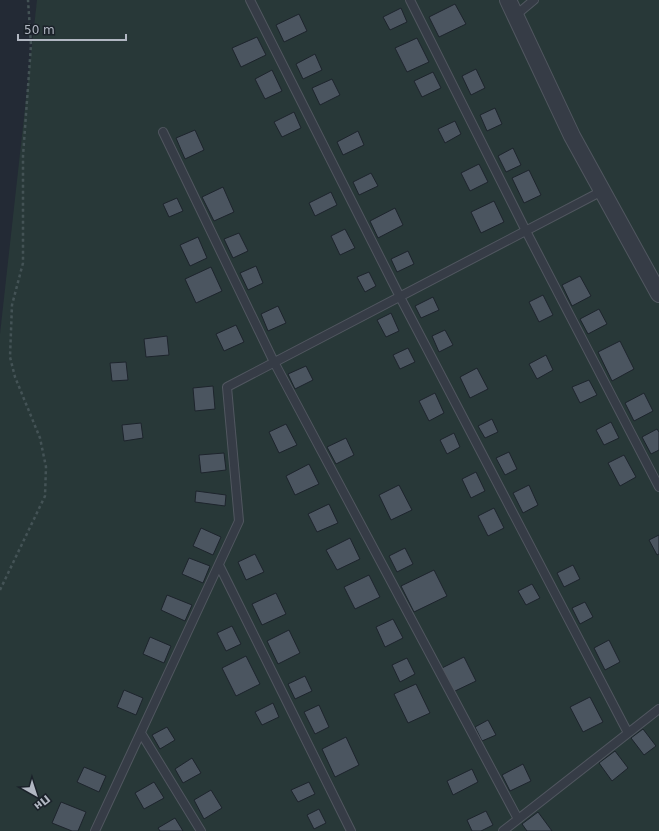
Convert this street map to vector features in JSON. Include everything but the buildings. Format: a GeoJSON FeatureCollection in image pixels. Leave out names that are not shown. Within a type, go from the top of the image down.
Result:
{"type":"FeatureCollection","features":[{"type":"Feature","properties":{"kind":"street"},"geometry":{"type":"LineString","coordinates":[[508,0],[572,136],[659,294]]}},
{"type":"Feature","properties":{"kind":"lane"},"geometry":{"type":"LineString","coordinates":[[250,0],[400,297],[628,733]]}},
{"type":"Feature","properties":{"kind":"lane"},"geometry":{"type":"LineString","coordinates":[[410,0],[526,231],[659,487]]}},
{"type":"Feature","properties":{"kind":"lane"},"geometry":{"type":"LineString","coordinates":[[516,15],[534,0]]}},
{"type":"Feature","properties":{"kind":"lane"},"geometry":{"type":"LineString","coordinates":[[163,132],[274,362],[518,819]]}},
{"type":"Feature","properties":{"kind":"lane"},"geometry":{"type":"LineString","coordinates":[[95,831],[239,521],[227,387],[602,191]]}},
{"type":"Feature","properties":{"kind":"lane"},"geometry":{"type":"LineString","coordinates":[[219,565],[351,831]]}},
{"type":"Feature","properties":{"kind":"lane"},"geometry":{"type":"LineString","coordinates":[[503,831],[659,709]]}},
{"type":"Feature","properties":{"kind":"lane"},"geometry":{"type":"LineString","coordinates":[[141,733],[201,831]]}},
{"type":"Feature","properties":{"kind":"path"},"geometry":{"type":"LineString","coordinates":[[0,590],[45,496],[46,468],[40,438],[14,377],[10,357],[12,305],[23,263],[23,156],[31,45],[28,0]]}},
{"type":"Feature","properties":{"kind":"shaded area"},"geometry":{"type":"Polygon","coordinates":[[[37,0],[659,0],[659,831],[0,831],[0,334],[37,0]]]}}]}
